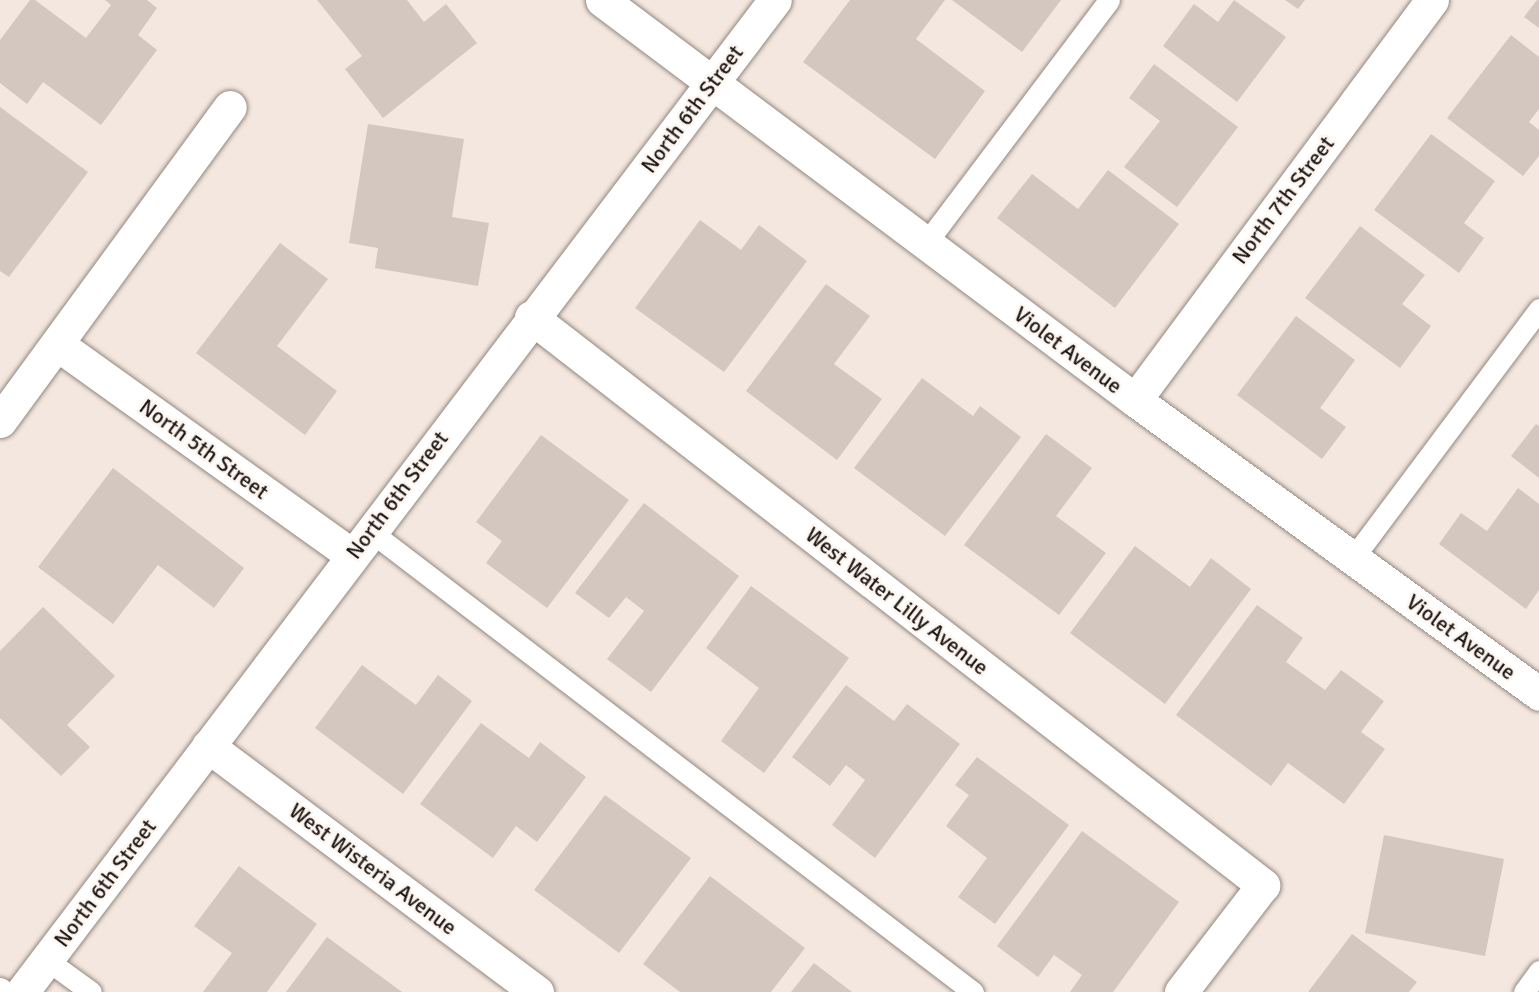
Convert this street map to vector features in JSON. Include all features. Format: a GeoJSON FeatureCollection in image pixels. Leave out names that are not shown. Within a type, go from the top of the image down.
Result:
{"type":"FeatureCollection","features":[{"type":"Feature","properties":{"kind":"street","name":"Violet Avenue"},"geometry":{"type":"LineString","coordinates":[[602,0],[715,81],[1135,400],[1539,694]]}},
{"type":"Feature","properties":{"kind":"street","name":"North 6th Street"},"geometry":{"type":"LineString","coordinates":[[22,992],[531,317],[715,81],[775,0]]}},
{"type":"Feature","properties":{"kind":"street","name":"North 7th Street"},"geometry":{"type":"LineString","coordinates":[[1135,400],[1432,0]]}},
{"type":"Feature","properties":{"kind":"street"},"geometry":{"type":"LineString","coordinates":[[0,421],[230,107]]}},
{"type":"Feature","properties":{"kind":"street","name":"West Water Lilly Avenue"},"geometry":{"type":"LineString","coordinates":[[531,317],[1263,885],[1181,992]]}},
{"type":"Feature","properties":{"kind":"street","name":"North 5th Street"},"geometry":{"type":"LineString","coordinates":[[57,344],[361,543]]}},
{"type":"Feature","properties":{"kind":"street","name":"West Wisteria Avenue"},"geometry":{"type":"LineString","coordinates":[[208,746],[537,992]]}},
{"type":"Feature","properties":{"kind":"lane"},"geometry":{"type":"LineString","coordinates":[[926,243],[1109,0]]}},
{"type":"Feature","properties":{"kind":"lane"},"geometry":{"type":"LineString","coordinates":[[1353,558],[1539,309]]}},
{"type":"Feature","properties":{"kind":"lane"},"geometry":{"type":"LineString","coordinates":[[361,543],[973,992]]}},
{"type":"Feature","properties":{"kind":"lane"},"geometry":{"type":"LineString","coordinates":[[47,960],[91,992]]}},
{"type":"Feature","properties":{"kind":"lane"},"geometry":{"type":"LineString","coordinates":[[1524,992],[1539,971]]}},
{"type":"Feature","properties":{"kind":"lane"},"geometry":{"type":"LineString","coordinates":[[0,988],[6,992]]}},
{"type":"Feature","properties":{"kind":"building"},"geometry":{"type":"Polygon","coordinates":[[[30,0],[35,0],[86,38],[111,5],[105,0],[147,0],[157,8],[138,35],[157,50],[101,125],[43,82],[27,104],[0,83],[0,40],[30,0]]]}},
{"type":"Feature","properties":{"kind":"building"},"geometry":{"type":"Polygon","coordinates":[[[317,0],[407,0],[424,22],[446,4],[477,43],[383,118],[345,69],[362,56],[317,0]]]}},
{"type":"Feature","properties":{"kind":"building"},"geometry":{"type":"Polygon","coordinates":[[[850,0],[945,0],[916,39],[985,91],[935,159],[803,62],[850,0]]]}},
{"type":"Feature","properties":{"kind":"building"},"geometry":{"type":"Polygon","coordinates":[[[952,0],[1061,0],[1022,52],[952,0]]]}},
{"type":"Feature","properties":{"kind":"building"},"geometry":{"type":"Polygon","coordinates":[[[1234,0],[1286,37],[1237,102],[1163,46],[1194,4],[1218,22],[1234,0]]]}},
{"type":"Feature","properties":{"kind":"building"},"geometry":{"type":"Polygon","coordinates":[[[1285,0],[1305,0],[1298,9],[1285,0]]]}},
{"type":"Feature","properties":{"kind":"building"},"geometry":{"type":"Polygon","coordinates":[[[1539,0],[1539,28],[1524,17],[1539,0]]]}},
{"type":"Feature","properties":{"kind":"building"},"geometry":{"type":"Polygon","coordinates":[[[1511,35],[1539,57],[1539,109],[1529,122],[1539,130],[1539,156],[1523,176],[1447,118],[1511,35]]]}},
{"type":"Feature","properties":{"kind":"building"},"geometry":{"type":"Polygon","coordinates":[[[1154,64],[1238,127],[1177,207],[1124,167],[1160,121],[1129,98],[1154,64]]]}},
{"type":"Feature","properties":{"kind":"building"},"geometry":{"type":"Polygon","coordinates":[[[0,107],[88,172],[9,277],[0,271],[0,107]]]}},
{"type":"Feature","properties":{"kind":"building"},"geometry":{"type":"Polygon","coordinates":[[[368,124],[464,139],[452,217],[489,223],[478,286],[375,268],[378,248],[349,243],[368,124]]]}},
{"type":"Feature","properties":{"kind":"building"},"geometry":{"type":"Polygon","coordinates":[[[1431,134],[1495,181],[1464,223],[1484,238],[1459,273],[1374,210],[1431,134]]]}},
{"type":"Feature","properties":{"kind":"building"},"geometry":{"type":"Polygon","coordinates":[[[1108,170],[1179,224],[1115,308],[997,218],[1032,174],[1078,209],[1108,170]]]}},
{"type":"Feature","properties":{"kind":"building"},"geometry":{"type":"Polygon","coordinates":[[[700,220],[741,250],[759,225],[807,261],[724,372],[635,308],[700,220]]]}},
{"type":"Feature","properties":{"kind":"building"},"geometry":{"type":"Polygon","coordinates":[[[1360,226],[1425,275],[1402,304],[1431,326],[1400,368],[1305,298],[1360,226]]]}},
{"type":"Feature","properties":{"kind":"building"},"geometry":{"type":"Polygon","coordinates":[[[280,243],[328,279],[277,346],[337,391],[305,435],[196,353],[280,243]]]}},
{"type":"Feature","properties":{"kind":"building"},"geometry":{"type":"Polygon","coordinates":[[[826,284],[870,316],[834,364],[882,399],[837,460],[746,391],[826,284]]]}},
{"type":"Feature","properties":{"kind":"building"},"geometry":{"type":"Polygon","coordinates":[[[1296,316],[1355,360],[1320,408],[1346,427],[1322,459],[1237,395],[1296,316]]]}},
{"type":"Feature","properties":{"kind":"building"},"geometry":{"type":"Polygon","coordinates":[[[922,378],[973,416],[980,406],[1021,437],[945,536],[854,468],[922,378]]]}},
{"type":"Feature","properties":{"kind":"building"},"geometry":{"type":"Polygon","coordinates":[[[1536,424],[1539,426],[1539,478],[1511,456],[1536,424]]]}},
{"type":"Feature","properties":{"kind":"building"},"geometry":{"type":"Polygon","coordinates":[[[1046,434],[1092,468],[1056,516],[1106,553],[1059,615],[964,545],[1046,434]]]}},
{"type":"Feature","properties":{"kind":"building"},"geometry":{"type":"Polygon","coordinates":[[[541,435],[629,500],[547,608],[486,563],[502,541],[476,522],[541,435]]]}},
{"type":"Feature","properties":{"kind":"building"},"geometry":{"type":"Polygon","coordinates":[[[113,468],[244,568],[214,608],[158,565],[113,624],[38,567],[113,468]]]}},
{"type":"Feature","properties":{"kind":"building"},"geometry":{"type":"Polygon","coordinates":[[[1518,488],[1539,504],[1539,590],[1526,609],[1439,544],[1461,513],[1487,531],[1518,488]]]}},
{"type":"Feature","properties":{"kind":"building"},"geometry":{"type":"Polygon","coordinates":[[[644,503],[739,576],[651,692],[607,659],[644,611],[626,597],[609,618],[575,593],[644,503]]]}},
{"type":"Feature","properties":{"kind":"building"},"geometry":{"type":"Polygon","coordinates":[[[1135,546],[1190,587],[1211,558],[1251,589],[1165,704],[1070,633],[1135,546]]]}},
{"type":"Feature","properties":{"kind":"building"},"geometry":{"type":"Polygon","coordinates":[[[751,586],[849,658],[764,773],[721,741],[759,688],[706,648],[751,586]]]}},
{"type":"Feature","properties":{"kind":"building"},"geometry":{"type":"Polygon","coordinates":[[[1257,605],[1303,638],[1286,662],[1325,690],[1341,670],[1384,701],[1361,732],[1385,749],[1344,804],[1288,763],[1271,786],[1176,715],[1257,605]]]}},
{"type":"Feature","properties":{"kind":"building"},"geometry":{"type":"Polygon","coordinates":[[[43,607],[115,676],[67,725],[90,747],[61,776],[0,718],[0,651],[43,607]]]}},
{"type":"Feature","properties":{"kind":"building"},"geometry":{"type":"Polygon","coordinates":[[[362,665],[416,705],[438,675],[472,701],[403,794],[315,728],[362,665]]]}},
{"type":"Feature","properties":{"kind":"building"},"geometry":{"type":"Polygon","coordinates":[[[846,685],[894,721],[907,704],[960,744],[875,858],[832,825],[865,780],[846,765],[830,786],[792,757],[846,685]]]}},
{"type":"Feature","properties":{"kind":"building"},"geometry":{"type":"Polygon","coordinates":[[[481,723],[529,758],[540,742],[586,777],[537,842],[516,826],[493,858],[420,804],[481,723]]]}},
{"type":"Feature","properties":{"kind":"building"},"geometry":{"type":"Polygon","coordinates":[[[977,757],[1069,825],[995,924],[958,897],[987,858],[946,826],[969,795],[955,785],[977,757]]]}},
{"type":"Feature","properties":{"kind":"building"},"geometry":{"type":"Polygon","coordinates":[[[605,795],[691,858],[619,953],[534,890],[605,795]]]}},
{"type":"Feature","properties":{"kind":"building"},"geometry":{"type":"Polygon","coordinates":[[[1082,831],[1179,902],[1113,992],[1070,992],[1082,975],[1054,955],[1038,977],[997,946],[1082,831]]]}},
{"type":"Feature","properties":{"kind":"building"},"geometry":{"type":"Polygon","coordinates":[[[1384,835],[1504,859],[1485,956],[1365,933],[1384,835]]]}},
{"type":"Feature","properties":{"kind":"building"},"geometry":{"type":"Polygon","coordinates":[[[239,866],[317,924],[267,992],[203,992],[232,953],[194,926],[239,866]]]}},
{"type":"Feature","properties":{"kind":"building"},"geometry":{"type":"Polygon","coordinates":[[[710,876],[805,948],[771,992],[680,992],[643,964],[710,876]]]}},
{"type":"Feature","properties":{"kind":"building"},"geometry":{"type":"Polygon","coordinates":[[[1352,934],[1417,982],[1409,992],[1308,992],[1352,934]]]}},
{"type":"Feature","properties":{"kind":"building"},"geometry":{"type":"Polygon","coordinates":[[[327,937],[402,992],[286,992],[327,937]]]}},
{"type":"Feature","properties":{"kind":"building"},"geometry":{"type":"Polygon","coordinates":[[[814,963],[852,992],[791,992],[814,963]]]}}]}
